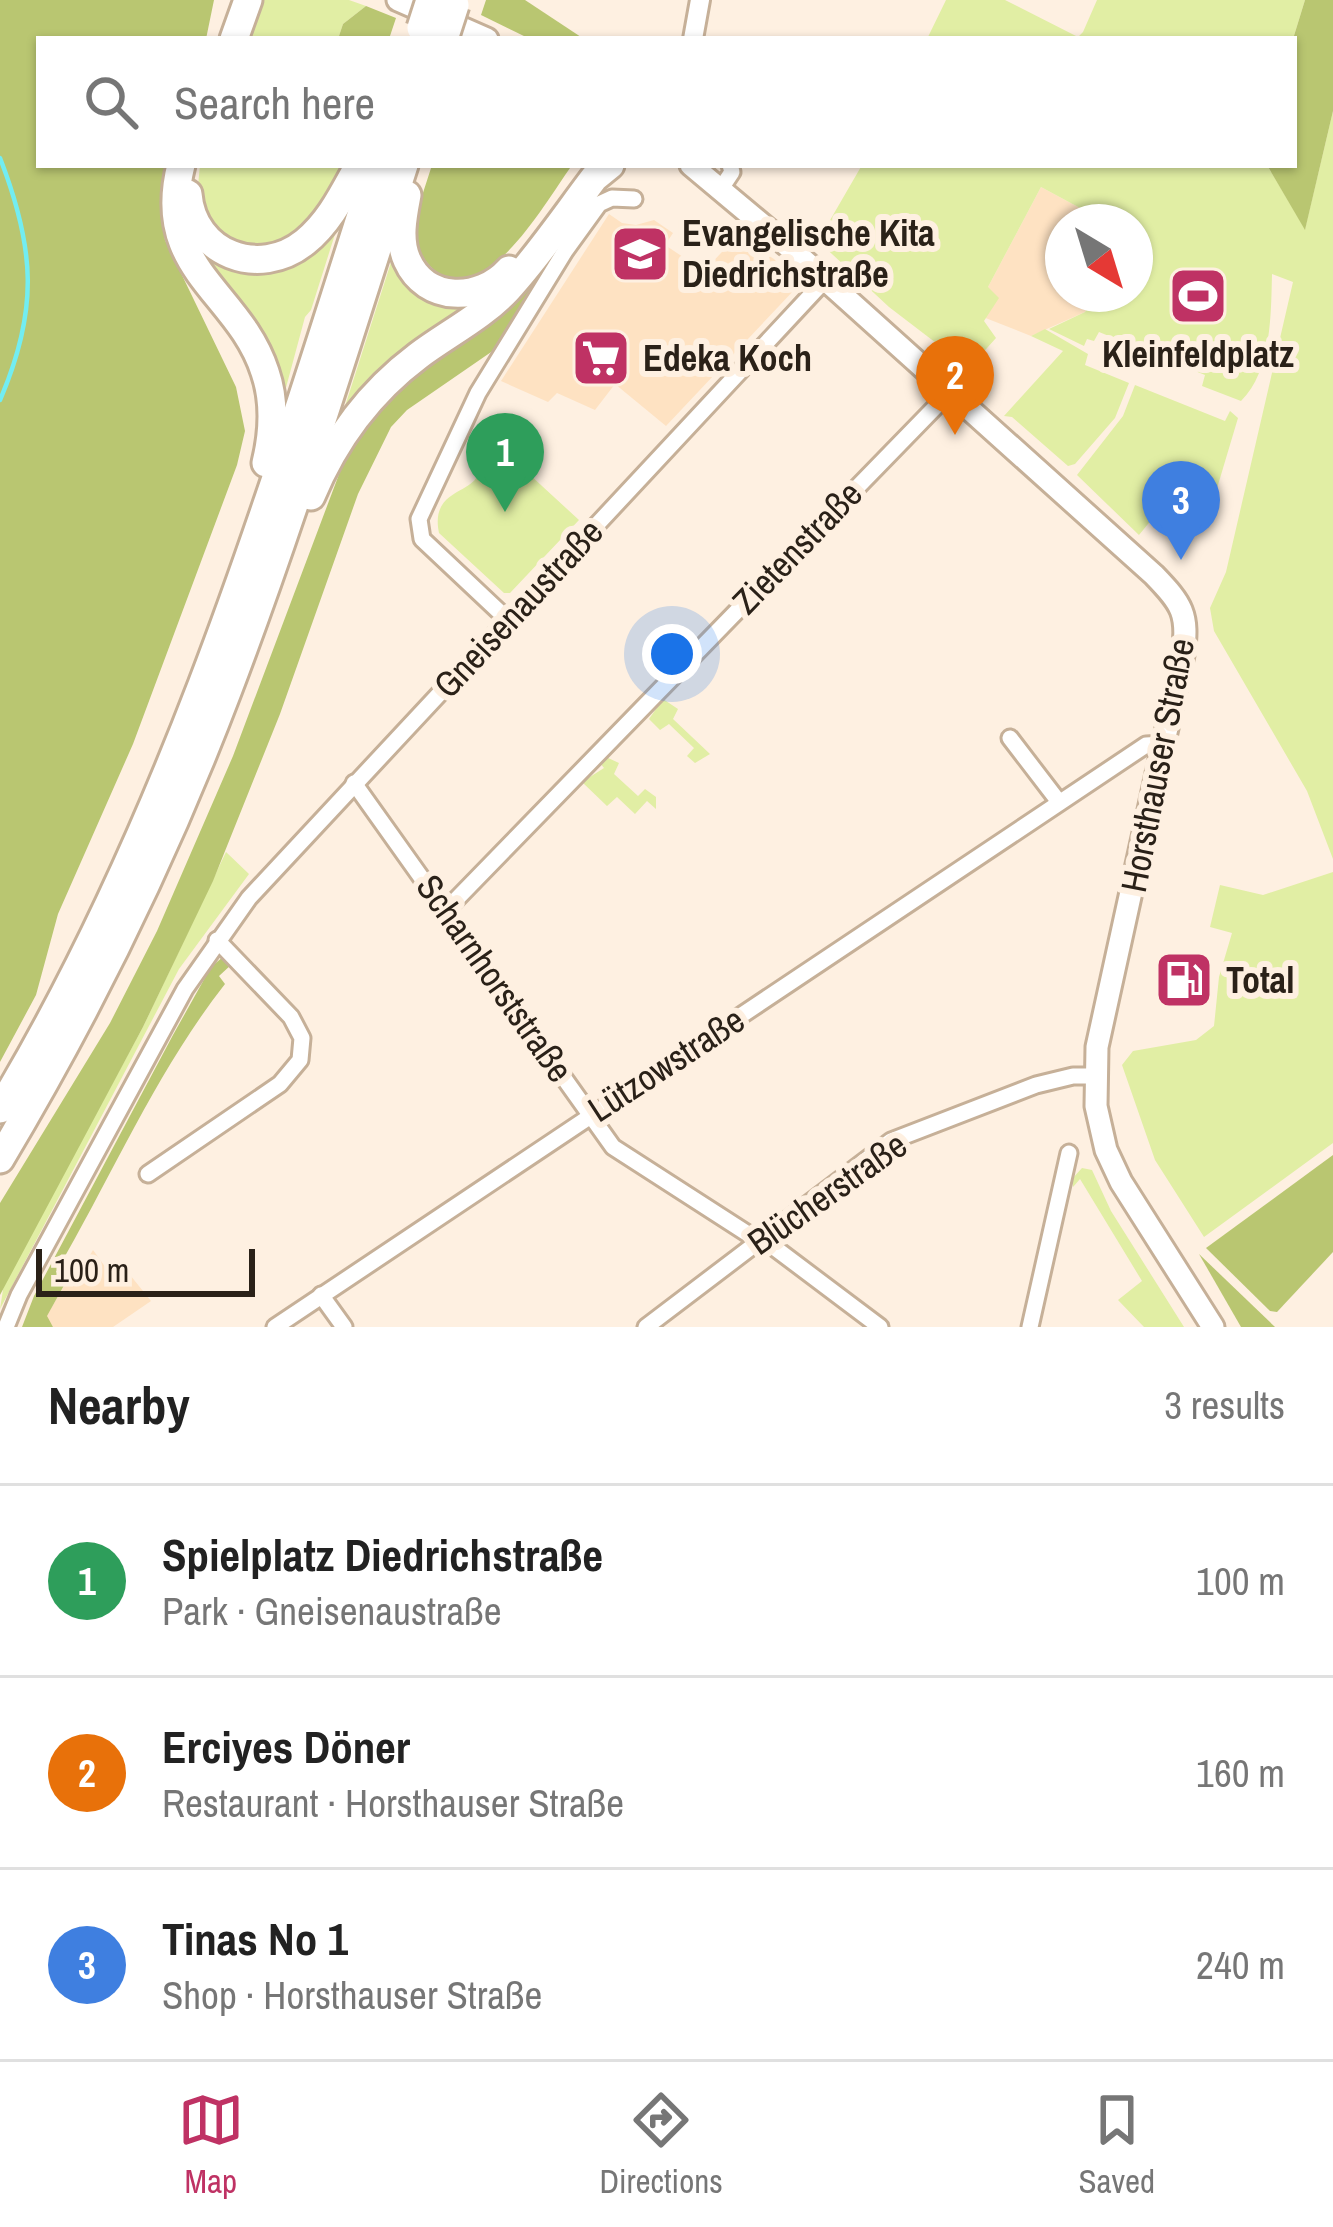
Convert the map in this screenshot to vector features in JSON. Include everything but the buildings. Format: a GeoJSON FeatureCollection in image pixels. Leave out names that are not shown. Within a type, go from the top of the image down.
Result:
{"type":"FeatureCollection","features":[{"type":"Feature","properties":{"kind":"highway"},"geometry":{"type":"LineString","coordinates":[[221,36],[229,0]]}},
{"type":"Feature","properties":{"kind":"highway"},"geometry":{"type":"LineString","coordinates":[[235,36],[248,0]]}},
{"type":"Feature","properties":{"kind":"highway"},"geometry":{"type":"LineString","coordinates":[[428,35],[447,2]]}},
{"type":"Feature","properties":{"kind":"highway"},"geometry":{"type":"LineString","coordinates":[[181,168],[176,206],[180,236],[190,262],[265,370],[272,406],[270,447],[232,568],[240,582]]}},
{"type":"Feature","properties":{"kind":"highway"},"geometry":{"type":"LineString","coordinates":[[191,168],[192,218],[214,248],[245,260],[267,260],[305,242],[322,225],[356,168]]}},
{"type":"Feature","properties":{"kind":"highway"},"geometry":{"type":"LineString","coordinates":[[0,1109],[69,986],[133,852],[240,582],[376,168]]}},
{"type":"Feature","properties":{"kind":"highway"},"geometry":{"type":"LineString","coordinates":[[0,1159],[77,1025],[136,907],[196,769],[258,606],[403,168]]}},
{"type":"Feature","properties":{"kind":"highway"},"geometry":{"type":"LineString","coordinates":[[416,168],[402,220],[405,256],[428,285],[469,294],[502,278],[537,237],[583,168]]}},
{"type":"Feature","properties":{"kind":"highway"},"geometry":{"type":"LineString","coordinates":[[258,606],[281,581],[314,490],[368,402],[418,356],[508,289],[606,168]]}},
{"type":"Feature","properties":{"kind":"main road"},"geometry":{"type":"LineString","coordinates":[[398,0],[480,36]]}},
{"type":"Feature","properties":{"kind":"main road","name":"Horsthauser Straße"},"geometry":{"type":"LineString","coordinates":[[694,168],[1154,575],[1178,602],[1187,627],[1097,1047],[1096,1106],[1106,1150],[1121,1182],[1213,1327]]}},
{"type":"Feature","properties":{"kind":"street"},"geometry":{"type":"LineString","coordinates":[[697,36],[700,0]]}},
{"type":"Feature","properties":{"kind":"street"},"geometry":{"type":"LineString","coordinates":[[720,190],[731,168]]}},
{"type":"Feature","properties":{"kind":"street"},"geometry":{"type":"LineString","coordinates":[[507,620],[422,539],[419,519],[478,393],[565,251],[599,204],[612,198],[634,199]]}},
{"type":"Feature","properties":{"kind":"street","name":"Gneisenaustraße"},"geometry":{"type":"LineString","coordinates":[[6,1327],[185,988],[217,940],[264,880],[824,281]]}},
{"type":"Feature","properties":{"kind":"street","name":"Zietenstraße"},"geometry":{"type":"LineString","coordinates":[[447,909],[949,393]]}},
{"type":"Feature","properties":{"kind":"street"},"geometry":{"type":"LineString","coordinates":[[1010,738],[1059,802]]}},
{"type":"Feature","properties":{"kind":"street","name":"Lützowstraße"},"geometry":{"type":"LineString","coordinates":[[275,1327],[1059,802],[1146,745],[1163,744]]}},
{"type":"Feature","properties":{"kind":"street","name":"Scharnhorststraße"},"geometry":{"type":"LineString","coordinates":[[354,783],[613,1147],[761,1239],[880,1327]]}},
{"type":"Feature","properties":{"kind":"street"},"geometry":{"type":"LineString","coordinates":[[148,1174],[280,1084],[300,1060],[302,1038],[297,1028],[217,940]]}},
{"type":"Feature","properties":{"kind":"street","name":"Blücherstraße"},"geometry":{"type":"LineString","coordinates":[[646,1327],[891,1141],[1036,1085],[1096,1076]]}},
{"type":"Feature","properties":{"kind":"street"},"geometry":{"type":"LineString","coordinates":[[1030,1327],[1069,1153]]}},
{"type":"Feature","properties":{"kind":"street"},"geometry":{"type":"LineString","coordinates":[[321,1295],[344,1327]]}},
{"type":"Feature","properties":{"kind":"shaded area"},"geometry":{"type":"Polygon","coordinates":[[[1041,187],[1073,204],[1045,204],[1045,312],[1085,312],[1031,336],[983,317],[988,287],[1041,187]]]}},
{"type":"Feature","properties":{"kind":"shaded area"},"geometry":{"type":"Polygon","coordinates":[[[609,214],[636,225],[654,220],[673,233],[665,245],[704,271],[737,236],[774,259],[796,282],[796,288],[666,426],[615,384],[595,410],[557,393],[548,402],[501,381],[609,214]]]}},
{"type":"Feature","properties":{"kind":"shaded area"},"geometry":{"type":"Polygon","coordinates":[[[93,1250],[106,1268],[118,1260],[151,1301],[113,1327],[53,1327],[46,1317],[93,1250]]]}},
{"type":"Feature","properties":{"kind":"green space"},"geometry":{"type":"Polygon","coordinates":[[[0,0],[214,0],[207,36],[36,36],[36,168],[168,168],[161,207],[165,240],[236,387],[245,431],[237,465],[133,744],[58,914],[36,995],[0,1062],[0,0]]]}},
{"type":"Feature","properties":{"kind":"green space"},"geometry":{"type":"Polygon","coordinates":[[[257,0],[349,0],[366,6],[343,24],[339,36],[243,36],[257,0]]]}},
{"type":"Feature","properties":{"kind":"green space"},"geometry":{"type":"Polygon","coordinates":[[[486,0],[525,0],[579,36],[524,36],[481,15],[486,0]]]}},
{"type":"Feature","properties":{"kind":"green space"},"geometry":{"type":"Polygon","coordinates":[[[946,0],[1005,0],[1076,36],[928,36],[946,0]]]}},
{"type":"Feature","properties":{"kind":"green space"},"geometry":{"type":"Polygon","coordinates":[[[1097,0],[1305,0],[1294,36],[1079,36],[1097,0]]]}},
{"type":"Feature","properties":{"kind":"green space"},"geometry":{"type":"Polygon","coordinates":[[[1305,0],[1333,0],[1333,111],[1305,230],[1269,168],[1297,168],[1294,36],[1305,0]]]}},
{"type":"Feature","properties":{"kind":"green space"},"geometry":{"type":"Polygon","coordinates":[[[366,6],[396,18],[390,36],[339,36],[343,24],[366,6]]]}},
{"type":"Feature","properties":{"kind":"green space"},"geometry":{"type":"Polygon","coordinates":[[[1333,111],[1333,859],[1307,791],[1214,631],[1210,608],[1226,572],[1293,282],[1272,274],[1264,358],[1241,401],[1202,386],[1205,375],[1099,332],[1084,346],[1049,329],[1085,312],[1153,312],[1153,204],[1073,204],[1041,187],[988,287],[999,298],[984,321],[996,338],[961,377],[947,364],[940,346],[889,307],[818,241],[860,168],[1269,168],[1305,229],[1333,111]]]}},
{"type":"Feature","properties":{"kind":"green space"},"geometry":{"type":"Polygon","coordinates":[[[200,168],[346,168],[311,220],[284,242],[269,247],[239,246],[217,235],[197,196],[200,168]]]}},
{"type":"Feature","properties":{"kind":"green space"},"geometry":{"type":"Polygon","coordinates":[[[431,168],[570,168],[518,240],[474,277],[451,279],[430,266],[410,233],[431,168]]]}},
{"type":"Feature","properties":{"kind":"green space"},"geometry":{"type":"Polygon","coordinates":[[[342,212],[284,395],[216,291],[188,220],[247,265],[342,212]]]}},
{"type":"Feature","properties":{"kind":"green space"},"geometry":{"type":"Polygon","coordinates":[[[570,228],[497,348],[407,410],[391,427],[358,494],[280,714],[213,881],[143,1027],[0,1295],[0,1203],[110,1023],[157,931],[233,756],[344,461],[384,404],[488,324],[570,228]]]}},
{"type":"Feature","properties":{"kind":"green space"},"geometry":{"type":"Polygon","coordinates":[[[393,256],[479,298],[339,425],[393,256]]]}},
{"type":"Feature","properties":{"kind":"green space"},"geometry":{"type":"Polygon","coordinates":[[[1045,329],[1088,354],[1085,365],[1129,383],[1115,418],[1075,464],[1068,466],[1012,417],[1004,416],[1063,351],[1031,336],[1045,329]]]}},
{"type":"Feature","properties":{"kind":"green space"},"geometry":{"type":"Polygon","coordinates":[[[1135,385],[1225,421],[1230,411],[1238,418],[1215,495],[1179,486],[1139,535],[1077,475],[1123,416],[1135,385]]]}},
{"type":"Feature","properties":{"kind":"green space"},"geometry":{"type":"Polygon","coordinates":[[[471,442],[517,463],[579,520],[510,593],[504,593],[439,533],[438,515],[444,503],[478,474],[479,461],[471,442]]]}},
{"type":"Feature","properties":{"kind":"green space"},"geometry":{"type":"Polygon","coordinates":[[[663,699],[678,709],[673,719],[710,754],[695,763],[687,756],[694,748],[669,724],[660,730],[649,719],[663,699]]]}},
{"type":"Feature","properties":{"kind":"green space"},"geometry":{"type":"Polygon","coordinates":[[[606,757],[619,763],[614,774],[638,796],[645,789],[656,797],[656,809],[647,801],[635,814],[617,797],[607,806],[582,782],[604,768],[600,763],[606,757]]]}},
{"type":"Feature","properties":{"kind":"green space"},"geometry":{"type":"Polygon","coordinates":[[[226,852],[249,874],[179,969],[0,1309],[4,1283],[143,1027],[226,852]]]}},
{"type":"Feature","properties":{"kind":"green space"},"geometry":{"type":"Polygon","coordinates":[[[1333,872],[1333,1143],[1204,1237],[1155,1160],[1122,1065],[1133,1051],[1196,1040],[1214,1026],[1219,977],[1232,933],[1210,927],[1220,885],[1263,895],[1333,872]]]}},
{"type":"Feature","properties":{"kind":"green space"},"geometry":{"type":"Polygon","coordinates":[[[224,956],[232,964],[219,976],[225,984],[156,1088],[56,1272],[67,1280],[47,1316],[53,1327],[22,1327],[173,1035],[211,967],[224,956]]]}},
{"type":"Feature","properties":{"kind":"green space"},"geometry":{"type":"Polygon","coordinates":[[[1333,1155],[1333,1252],[1277,1312],[1270,1311],[1206,1248],[1333,1155]]]}},
{"type":"Feature","properties":{"kind":"green space"},"geometry":{"type":"Polygon","coordinates":[[[1082,1168],[1092,1170],[1111,1211],[1184,1327],[1144,1327],[1118,1300],[1142,1281],[1080,1179],[1073,1187],[1072,1179],[1082,1168]]]}},
{"type":"Feature","properties":{"kind":"green space"},"geometry":{"type":"Polygon","coordinates":[[[1199,1254],[1275,1327],[1241,1327],[1199,1254]]]}},
{"type":"Feature","properties":{"kind":"waterway"},"geometry":{"type":"LineString","coordinates":[[0,158],[20,221],[28,279],[21,337],[0,400]]}},
{"type":"Feature","properties":{"kind":"place","name":"Evangelische Kita Diedrichstraße"},"geometry":{"type":"Point","coordinates":[640,254]}},
{"type":"Feature","properties":{"kind":"place","name":"Kleinfeldplatz"},"geometry":{"type":"Point","coordinates":[1198,296]}},
{"type":"Feature","properties":{"kind":"place","name":"Edeka Koch"},"geometry":{"type":"Point","coordinates":[601,358]}},
{"type":"Feature","properties":{"kind":"place","name":"Erciyes Döner"},"geometry":{"type":"Point","coordinates":[955,435]}},
{"type":"Feature","properties":{"kind":"place","name":"Spielplatz Diedrichstraße"},"geometry":{"type":"Point","coordinates":[505,512]}},
{"type":"Feature","properties":{"kind":"place","name":"Tinas No 1"},"geometry":{"type":"Point","coordinates":[1181,560]}},
{"type":"Feature","properties":{"kind":"place","name":"Total"},"geometry":{"type":"Point","coordinates":[1184,980]}}]}
